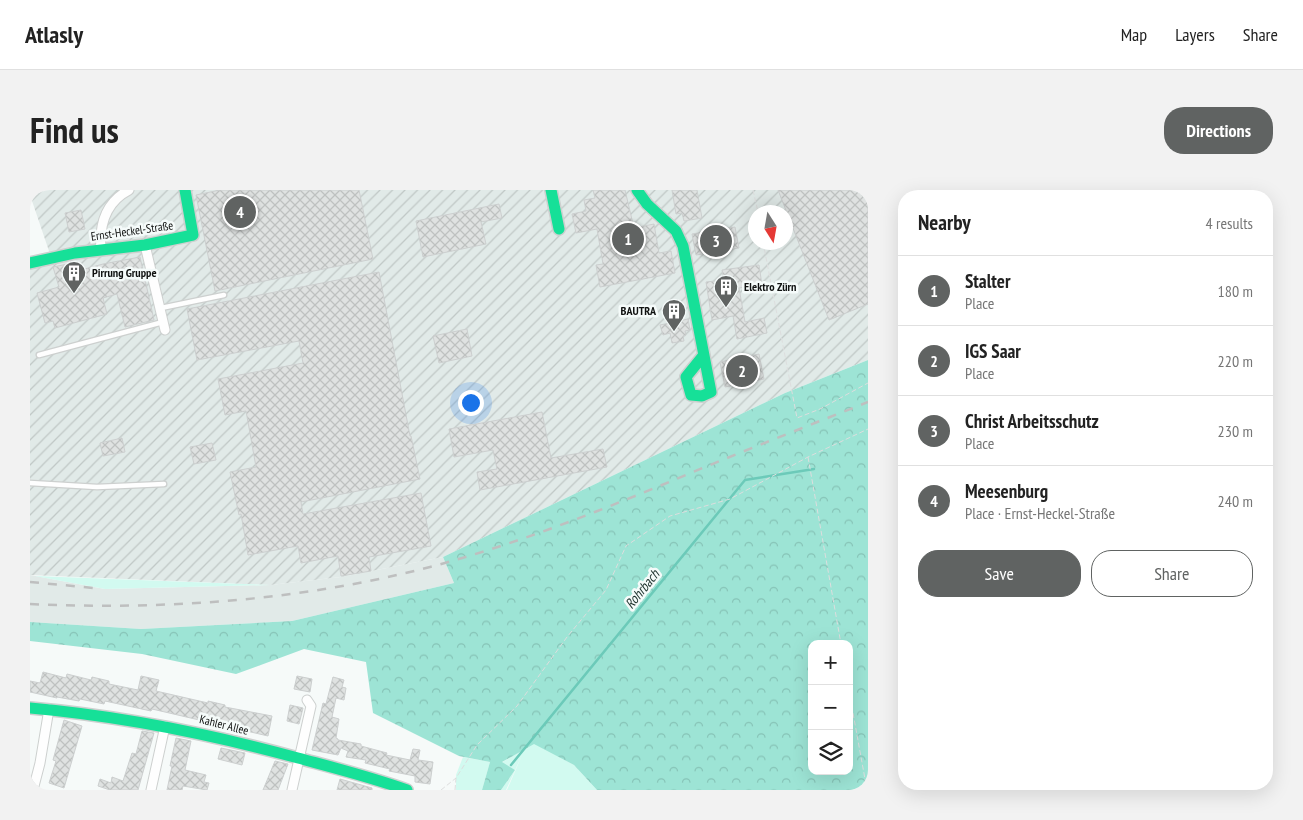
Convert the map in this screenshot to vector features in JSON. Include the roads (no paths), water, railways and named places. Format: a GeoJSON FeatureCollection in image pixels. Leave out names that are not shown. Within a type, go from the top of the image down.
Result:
{"type":"FeatureCollection","features":[{"type":"Feature","properties":{"kind":"street"},"geometry":{"type":"LineString","coordinates":[[101,250],[100,238],[106,211],[120,195],[129,190]]}},
{"type":"Feature","properties":{"kind":"street","name":"Ernst-Heckel-Straße"},"geometry":{"type":"LineString","coordinates":[[30,263],[75,253],[145,245],[193,235],[185,190]]}},
{"type":"Feature","properties":{"kind":"street"},"geometry":{"type":"LineString","coordinates":[[552,190],[559,229]]}},
{"type":"Feature","properties":{"kind":"street"},"geometry":{"type":"LineString","coordinates":[[637,190],[646,204],[676,231],[684,246],[703,356]]}},
{"type":"Feature","properties":{"kind":"street"},"geometry":{"type":"LineString","coordinates":[[145,245],[164,326]]}},
{"type":"Feature","properties":{"kind":"street"},"geometry":{"type":"LineString","coordinates":[[292,790],[311,706],[307,700]]}},
{"type":"Feature","properties":{"kind":"street","name":"Kahler Allee"},"geometry":{"type":"LineString","coordinates":[[30,708],[98,714],[165,726],[365,776],[407,790]]}},
{"type":"Feature","properties":{"kind":"street"},"geometry":{"type":"LineString","coordinates":[[33,790],[42,756],[49,709]]}},
{"type":"Feature","properties":{"kind":"street"},"geometry":{"type":"LineString","coordinates":[[151,790],[165,726]]}},
{"type":"Feature","properties":{"kind":"lane"},"geometry":{"type":"LineString","coordinates":[[160,308],[224,296]]}},
{"type":"Feature","properties":{"kind":"lane"},"geometry":{"type":"LineString","coordinates":[[39,355],[164,326]]}},
{"type":"Feature","properties":{"kind":"lane"},"geometry":{"type":"LineString","coordinates":[[30,483],[97,487],[164,484]]}},
{"type":"Feature","properties":{"kind":"waterway","name":"Rohrbach"},"geometry":{"type":"LineString","coordinates":[[511,765],[745,480],[814,469]]}},
{"type":"Feature","properties":{"kind":"railway"},"geometry":{"type":"LineString","coordinates":[[30,604],[131,606],[232,601],[331,588],[381,579],[464,558],[563,524],[868,402]]}},
{"type":"Feature","properties":{"kind":"railway"},"geometry":{"type":"LineString","coordinates":[[30,582],[94,588]]}},
{"type":"Feature","properties":{"kind":"place","name":"Meesenburg"},"geometry":{"type":"Point","coordinates":[240,212]}},
{"type":"Feature","properties":{"kind":"place","name":"Stalter"},"geometry":{"type":"Point","coordinates":[628,239]}},
{"type":"Feature","properties":{"kind":"place","name":"Christ Arbeitsschutz"},"geometry":{"type":"Point","coordinates":[716,241]}},
{"type":"Feature","properties":{"kind":"place","name":"Pirrung Gruppe"},"geometry":{"type":"Point","coordinates":[74,294]}},
{"type":"Feature","properties":{"kind":"place","name":"Elektro Zürn"},"geometry":{"type":"Point","coordinates":[726,308]}},
{"type":"Feature","properties":{"kind":"place","name":"BAUTRA"},"geometry":{"type":"Point","coordinates":[674,332]}},
{"type":"Feature","properties":{"kind":"place","name":"IGS Saar"},"geometry":{"type":"Point","coordinates":[742,371]}}]}
